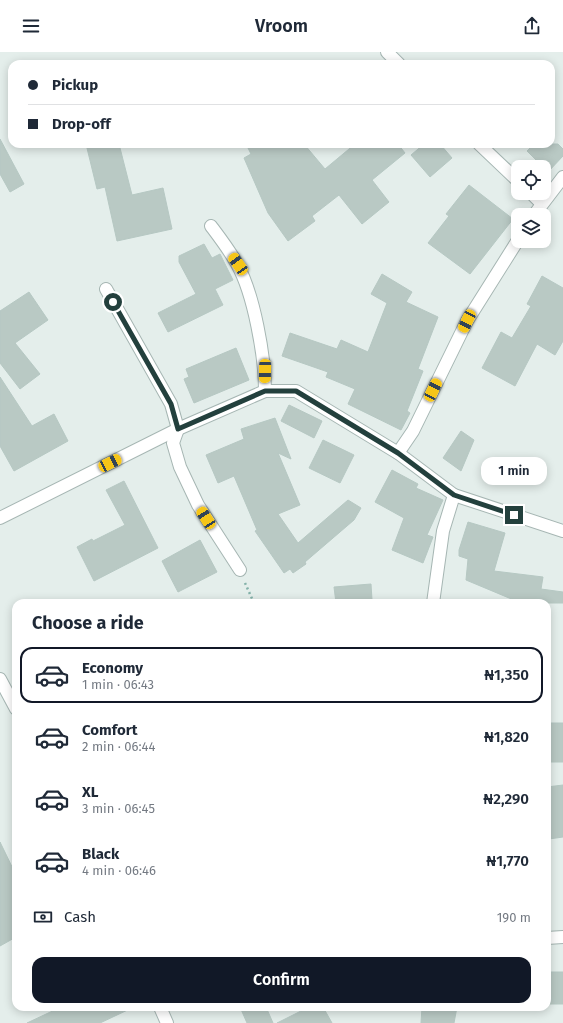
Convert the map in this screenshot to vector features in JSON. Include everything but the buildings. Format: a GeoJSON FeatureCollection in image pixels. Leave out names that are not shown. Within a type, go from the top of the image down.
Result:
{"type":"FeatureCollection","features":[{"type":"Feature","properties":{"kind":"street"},"geometry":{"type":"LineString","coordinates":[[388,52],[395,60]]}},
{"type":"Feature","properties":{"kind":"street"},"geometry":{"type":"LineString","coordinates":[[483,148],[511,174]]}},
{"type":"Feature","properties":{"kind":"street"},"geometry":{"type":"LineString","coordinates":[[538,208],[563,177]]}},
{"type":"Feature","properties":{"kind":"street"},"geometry":{"type":"LineString","coordinates":[[538,200],[541,203]]}},
{"type":"Feature","properties":{"kind":"street"},"geometry":{"type":"LineString","coordinates":[[211,226],[238,264],[253,307],[265,371],[265,391]]}},
{"type":"Feature","properties":{"kind":"street"},"geometry":{"type":"LineString","coordinates":[[398,453],[413,431],[467,321],[513,248]]}},
{"type":"Feature","properties":{"kind":"street"},"geometry":{"type":"LineString","coordinates":[[106,289],[171,404],[178,429],[173,443],[180,467],[198,505],[240,570]]}},
{"type":"Feature","properties":{"kind":"street"},"geometry":{"type":"LineString","coordinates":[[0,518],[178,429],[265,391],[296,391],[398,453],[454,495],[563,531]]}},
{"type":"Feature","properties":{"kind":"street"},"geometry":{"type":"LineString","coordinates":[[434,599],[443,531],[454,495]]}},
{"type":"Feature","properties":{"kind":"street"},"geometry":{"type":"LineString","coordinates":[[0,679],[4,697],[12,705]]}},
{"type":"Feature","properties":{"kind":"street"},"geometry":{"type":"LineString","coordinates":[[551,938],[563,937]]}},
{"type":"Feature","properties":{"kind":"street"},"geometry":{"type":"LineString","coordinates":[[162,1011],[167,1023]]}},
{"type":"Feature","properties":{"kind":"path"},"geometry":{"type":"LineString","coordinates":[[240,570],[252,599]]}},
{"type":"Feature","properties":{"kind":"route"},"geometry":{"type":"LineString","coordinates":[[113,302],[171,404],[178,429],[265,391],[296,391],[398,453],[454,495],[514,515]]}}]}
